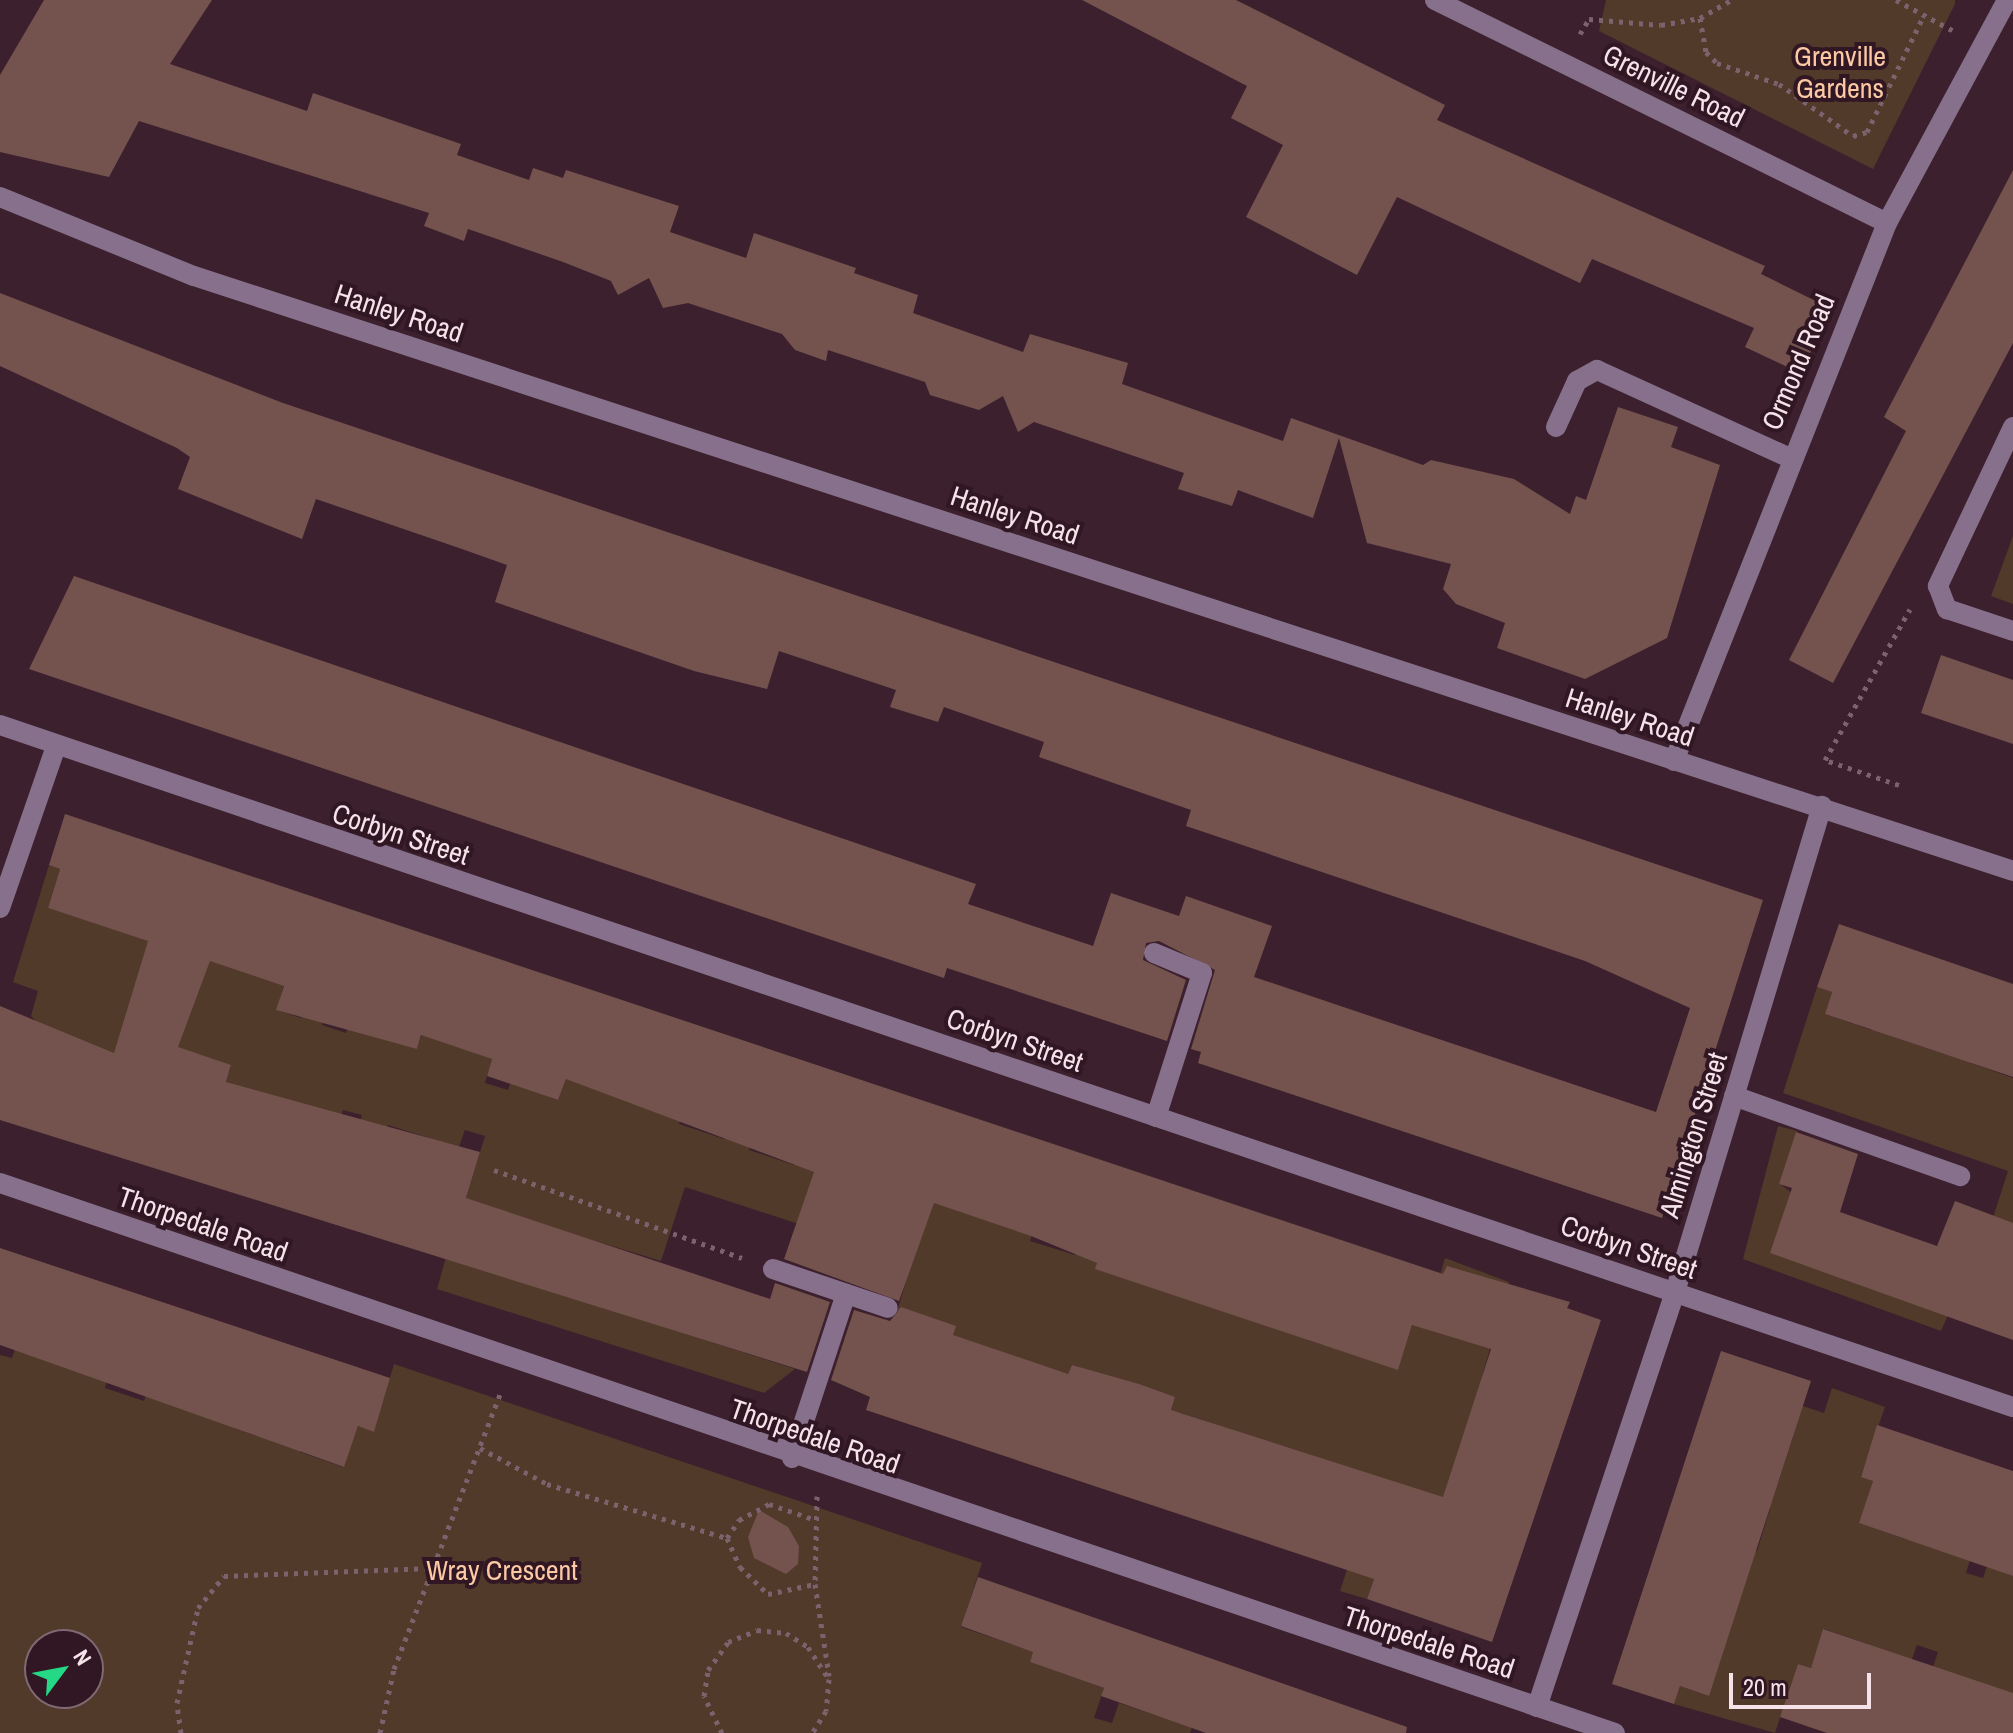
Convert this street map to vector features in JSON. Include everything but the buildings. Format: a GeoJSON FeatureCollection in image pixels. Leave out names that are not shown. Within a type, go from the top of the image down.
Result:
{"type":"FeatureCollection","features":[{"type":"Feature","properties":{"kind":"street","name":"Grenville Road"},"geometry":{"type":"LineString","coordinates":[[1435,0],[1887,223]]}},
{"type":"Feature","properties":{"kind":"street","name":"Ormond Road"},"geometry":{"type":"LineString","coordinates":[[1674,761],[1788,457],[1887,223],[2007,0]]}},
{"type":"Feature","properties":{"kind":"street","name":"Hanley Road"},"geometry":{"type":"LineString","coordinates":[[1,199],[194,276],[2013,871]]}},
{"type":"Feature","properties":{"kind":"street"},"geometry":{"type":"LineString","coordinates":[[1556,427],[1577,381],[1597,370],[1788,457]]}},
{"type":"Feature","properties":{"kind":"street"},"geometry":{"type":"LineString","coordinates":[[2013,427],[1938,586],[1947,609],[2013,631]]}},
{"type":"Feature","properties":{"kind":"street","name":"Corbyn Street"},"geometry":{"type":"LineString","coordinates":[[0,725],[55,749],[2013,1407]]}},
{"type":"Feature","properties":{"kind":"street"},"geometry":{"type":"LineString","coordinates":[[0,908],[55,749]]}},
{"type":"Feature","properties":{"kind":"street","name":"Almington Street"},"geometry":{"type":"LineString","coordinates":[[1537,1707],[1675,1292],[1822,806]]}},
{"type":"Feature","properties":{"kind":"street"},"geometry":{"type":"LineString","coordinates":[[1154,953],[1202,973],[1156,1117]]}},
{"type":"Feature","properties":{"kind":"street"},"geometry":{"type":"LineString","coordinates":[[1734,1096],[1960,1176]]}},
{"type":"Feature","properties":{"kind":"street","name":"Thorpedale Road"},"geometry":{"type":"LineString","coordinates":[[0,1183],[818,1467],[1615,1733]]}},
{"type":"Feature","properties":{"kind":"street"},"geometry":{"type":"LineString","coordinates":[[773,1269],[888,1308]]}},
{"type":"Feature","properties":{"kind":"street"},"geometry":{"type":"LineString","coordinates":[[792,1458],[846,1294]]}},
{"type":"Feature","properties":{"kind":"path"},"geometry":{"type":"LineString","coordinates":[[1564,63],[1589,19],[1661,25],[1700,18],[1731,0]]}},
{"type":"Feature","properties":{"kind":"path"},"geometry":{"type":"LineString","coordinates":[[1896,0],[1983,45]]}},
{"type":"Feature","properties":{"kind":"path"},"geometry":{"type":"LineString","coordinates":[[1700,18],[1706,52],[1717,63],[1779,84],[1853,136],[1867,132],[1924,15]]}},
{"type":"Feature","properties":{"kind":"path"},"geometry":{"type":"LineString","coordinates":[[1899,785],[1825,760],[1907,612],[1938,586]]}},
{"type":"Feature","properties":{"kind":"path"},"geometry":{"type":"LineString","coordinates":[[494,1170],[773,1269]]}},
{"type":"Feature","properties":{"kind":"path"},"geometry":{"type":"LineString","coordinates":[[380,1733],[394,1669],[513,1362]]}},
{"type":"Feature","properties":{"kind":"path"},"geometry":{"type":"LineString","coordinates":[[480,1448],[547,1484],[727,1538],[740,1567],[768,1594],[815,1584]]}},
{"type":"Feature","properties":{"kind":"path"},"geometry":{"type":"LineString","coordinates":[[812,1733],[826,1711],[829,1679],[815,1584],[818,1467]]}},
{"type":"Feature","properties":{"kind":"path"},"geometry":{"type":"LineString","coordinates":[[727,1538],[739,1520],[769,1504],[816,1520]]}},
{"type":"Feature","properties":{"kind":"path"},"geometry":{"type":"LineString","coordinates":[[181,1733],[177,1703],[198,1608],[224,1576],[433,1568]]}},
{"type":"Feature","properties":{"kind":"path"},"geometry":{"type":"LineString","coordinates":[[722,1733],[704,1696],[708,1670],[728,1642],[757,1630],[786,1633],[808,1647],[829,1679]]}},
{"type":"Feature","properties":{"kind":"green space","name":"Grenville Gardens"},"geometry":{"type":"Polygon","coordinates":[[[1606,0],[1955,0],[1955,4],[1873,169],[1599,31],[1606,0]]]}},
{"type":"Feature","properties":{"kind":"green space"},"geometry":{"type":"Polygon","coordinates":[[[2013,536],[2013,604],[1991,596],[2013,536]]]}},
{"type":"Feature","properties":{"kind":"green space"},"geometry":{"type":"Polygon","coordinates":[[[49,865],[60,869],[48,908],[284,984],[277,1010],[301,1018],[321,956],[341,963],[322,1025],[346,1033],[352,1014],[417,1049],[422,1033],[492,1059],[485,1083],[508,1090],[528,1028],[535,1092],[558,1100],[566,1079],[693,1082],[679,1124],[724,1139],[762,1106],[749,1150],[794,1165],[809,1122],[909,1211],[929,1217],[934,1201],[1043,1201],[1030,1241],[1075,1255],[1088,1216],[1316,1314],[1308,1340],[1398,1369],[1412,1325],[1425,1328],[1445,1258],[1509,1282],[1481,1380],[1508,1389],[1436,1519],[1377,1571],[1367,1599],[1340,1591],[1365,1514],[1238,1432],[1181,1413],[1158,1449],[1175,1397],[1072,1365],[1068,1374],[889,1339],[912,1261],[685,1187],[661,1261],[465,1201],[485,1136],[465,1130],[453,1163],[429,1138],[388,1125],[370,1183],[343,1174],[362,1115],[343,1110],[337,1127],[210,1132],[231,1066],[212,1059],[106,1095],[31,1016],[38,991],[13,982],[49,865]]]}},
{"type":"Feature","properties":{"kind":"green space"},"geometry":{"type":"Polygon","coordinates":[[[1817,987],[1832,992],[1825,1014],[1871,1030],[1879,1007],[1897,1038],[1944,1054],[1978,1040],[1971,1063],[2013,1078],[2013,1269],[1988,1233],[2008,1171],[1783,1093],[1817,987]]]}},
{"type":"Feature","properties":{"kind":"green space"},"geometry":{"type":"Polygon","coordinates":[[[1778,1126],[1797,1131],[1780,1184],[1949,1313],[1941,1331],[1743,1259],[1778,1126]]]}},
{"type":"Feature","properties":{"kind":"green space"},"geometry":{"type":"Polygon","coordinates":[[[446,1257],[795,1369],[764,1393],[437,1289],[446,1257]]]}},
{"type":"Feature","properties":{"kind":"green space","name":"Wray Crescent"},"geometry":{"type":"Polygon","coordinates":[[[27,1314],[118,1344],[105,1388],[144,1401],[159,1358],[234,1428],[256,1436],[314,1411],[300,1452],[343,1467],[358,1426],[374,1431],[394,1364],[982,1563],[961,1627],[1011,1644],[1039,1636],[1030,1662],[1104,1688],[1094,1718],[1112,1723],[1119,1703],[1179,1723],[1198,1711],[1190,1733],[0,1733],[0,1355],[12,1358],[27,1314]]]}},
{"type":"Feature","properties":{"kind":"green space"},"geometry":{"type":"Polygon","coordinates":[[[1832,1388],[1885,1407],[1861,1476],[1873,1481],[1860,1523],[1905,1539],[1920,1496],[1970,1560],[1966,1573],[1983,1578],[2002,1523],[2000,1571],[2013,1576],[2013,1718],[1920,1707],[1938,1652],[1917,1645],[1912,1659],[1855,1684],[1868,1644],[1824,1629],[1811,1668],[1798,1664],[1775,1733],[1674,1704],[1680,1686],[1709,1696],[1728,1542],[1757,1551],[1770,1509],[1742,1499],[1778,1483],[1793,1437],[1778,1398],[1824,1413],[1832,1388]]]}}]}
